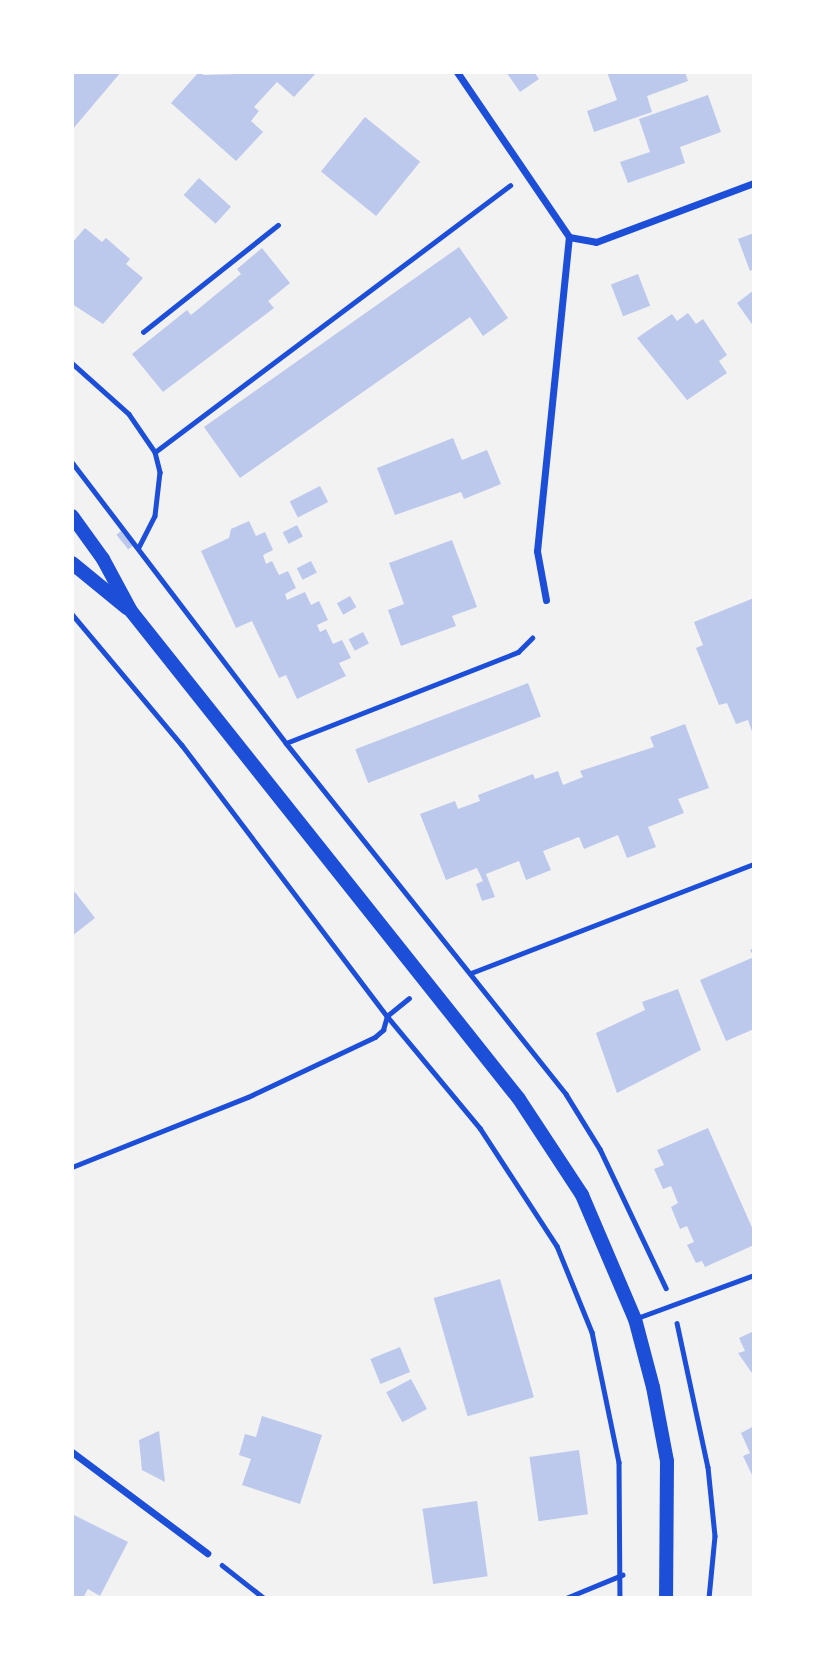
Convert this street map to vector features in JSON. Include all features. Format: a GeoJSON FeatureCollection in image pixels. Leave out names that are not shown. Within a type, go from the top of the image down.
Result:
{"type":"FeatureCollection","features":[{"type":"Feature","properties":{"kind":"main road"},"geometry":{"type":"LineString","coordinates":[[72,516],[103,559],[131,611],[527,1110],[582,1195],[635,1319],[653,1387],[667,1461],[666,1598]]}},
{"type":"Feature","properties":{"kind":"main road"},"geometry":{"type":"LineString","coordinates":[[72,563],[131,611]]}},
{"type":"Feature","properties":{"kind":"street"},"geometry":{"type":"LineString","coordinates":[[457,72],[569,237],[537,551],[546,600]]}},
{"type":"Feature","properties":{"kind":"street"},"geometry":{"type":"LineString","coordinates":[[569,237],[596,242],[754,183]]}},
{"type":"Feature","properties":{"kind":"street"},"geometry":{"type":"LineString","coordinates":[[72,1452],[207,1553]]}},
{"type":"Feature","properties":{"kind":"lane"},"geometry":{"type":"LineString","coordinates":[[635,1319],[754,1275]]}},
{"type":"Feature","properties":{"kind":"path"},"geometry":{"type":"LineString","coordinates":[[155,452],[527,172]]}},
{"type":"Feature","properties":{"kind":"path"},"geometry":{"type":"LineString","coordinates":[[144,332],[278,225]]}},
{"type":"Feature","properties":{"kind":"path"},"geometry":{"type":"LineString","coordinates":[[72,363],[129,414],[155,452],[160,472],[155,516],[139,548]]}},
{"type":"Feature","properties":{"kind":"path"},"geometry":{"type":"LineString","coordinates":[[72,614],[182,745],[387,1016],[480,1128],[557,1246],[592,1332],[619,1462],[622,1575],[620,1598]]}},
{"type":"Feature","properties":{"kind":"path"},"geometry":{"type":"LineString","coordinates":[[286,743],[518,652],[532,638]]}},
{"type":"Feature","properties":{"kind":"path"},"geometry":{"type":"LineString","coordinates":[[471,973],[754,864]]}},
{"type":"Feature","properties":{"kind":"path"},"geometry":{"type":"LineString","coordinates":[[72,1167],[248,1097],[375,1037],[383,1030],[387,1016]]}},
{"type":"Feature","properties":{"kind":"path"},"geometry":{"type":"LineString","coordinates":[[207,1553],[264,1598]]}},
{"type":"Feature","properties":{"kind":"path"},"geometry":{"type":"LineString","coordinates":[[566,1598],[622,1575]]}},
{"type":"Feature","properties":{"kind":"building"},"geometry":{"type":"Polygon","coordinates":[[[72,72],[121,72],[72,130],[72,72]]]}},
{"type":"Feature","properties":{"kind":"building"},"geometry":{"type":"Polygon","coordinates":[[[199,72],[204,75],[317,72],[294,97],[277,82],[254,107],[259,111],[251,121],[263,132],[236,161],[171,103],[199,72]]]}},
{"type":"Feature","properties":{"kind":"building"},"geometry":{"type":"Polygon","coordinates":[[[506,72],[534,72],[539,79],[520,92],[506,72]]]}},
{"type":"Feature","properties":{"kind":"building"},"geometry":{"type":"Polygon","coordinates":[[[607,72],[685,72],[688,81],[647,96],[652,112],[594,132],[587,111],[617,100],[607,72]]]}},
{"type":"Feature","properties":{"kind":"building"},"geometry":{"type":"Polygon","coordinates":[[[708,95],[721,132],[680,147],[685,163],[628,183],[620,162],[650,152],[639,119],[708,95]]]}},
{"type":"Feature","properties":{"kind":"building"},"geometry":{"type":"Polygon","coordinates":[[[365,117],[420,162],[376,216],[321,171],[365,117]]]}},
{"type":"Feature","properties":{"kind":"building"},"geometry":{"type":"Polygon","coordinates":[[[199,178],[231,207],[216,224],[184,195],[199,178]]]}},
{"type":"Feature","properties":{"kind":"building"},"geometry":{"type":"Polygon","coordinates":[[[85,228],[102,242],[106,238],[130,259],[126,264],[143,278],[103,324],[72,304],[72,243],[85,228]]]}},
{"type":"Feature","properties":{"kind":"building"},"geometry":{"type":"Polygon","coordinates":[[[754,233],[754,269],[750,271],[738,239],[754,233]]]}},
{"type":"Feature","properties":{"kind":"building"},"geometry":{"type":"Polygon","coordinates":[[[459,247],[508,318],[483,336],[470,317],[240,478],[204,427],[459,247]]]}},
{"type":"Feature","properties":{"kind":"building"},"geometry":{"type":"Polygon","coordinates":[[[262,248],[290,283],[268,301],[274,308],[163,392],[132,354],[187,310],[191,315],[241,274],[237,269],[262,248]]]}},
{"type":"Feature","properties":{"kind":"building"},"geometry":{"type":"Polygon","coordinates":[[[638,274],[650,306],[623,316],[611,284],[638,274]]]}},
{"type":"Feature","properties":{"kind":"building"},"geometry":{"type":"Polygon","coordinates":[[[754,290],[754,327],[737,303],[754,290]]]}},
{"type":"Feature","properties":{"kind":"building"},"geometry":{"type":"Polygon","coordinates":[[[688,313],[696,324],[703,319],[727,355],[719,361],[727,373],[687,400],[637,338],[672,314],[677,321],[688,313]]]}},
{"type":"Feature","properties":{"kind":"building"},"geometry":{"type":"Polygon","coordinates":[[[453,438],[462,460],[487,450],[501,484],[464,499],[461,492],[395,515],[377,468],[453,438]]]}},
{"type":"Feature","properties":{"kind":"building"},"geometry":{"type":"Polygon","coordinates":[[[320,486],[328,502],[298,517],[290,501],[320,486]]]}},
{"type":"Feature","properties":{"kind":"building"},"geometry":{"type":"Polygon","coordinates":[[[249,521],[256,536],[265,532],[273,550],[263,555],[266,564],[272,561],[279,575],[288,571],[296,588],[285,594],[287,600],[305,592],[311,605],[319,601],[328,620],[317,625],[320,632],[326,629],[333,644],[342,640],[351,658],[339,663],[346,676],[297,699],[286,675],[279,678],[252,621],[236,628],[201,551],[229,538],[231,529],[249,521]]]}},
{"type":"Feature","properties":{"kind":"building"},"geometry":{"type":"Polygon","coordinates":[[[297,525],[303,537],[289,544],[283,532],[297,525]]]}},
{"type":"Feature","properties":{"kind":"building"},"geometry":{"type":"Polygon","coordinates":[[[121,531],[133,546],[128,550],[116,535],[121,531]]]}},
{"type":"Feature","properties":{"kind":"building"},"geometry":{"type":"Polygon","coordinates":[[[452,540],[477,607],[452,616],[456,626],[401,646],[388,610],[404,604],[389,563],[452,540]]]}},
{"type":"Feature","properties":{"kind":"building"},"geometry":{"type":"Polygon","coordinates":[[[311,561],[317,573],[303,580],[297,568],[311,561]]]}},
{"type":"Feature","properties":{"kind":"building"},"geometry":{"type":"Polygon","coordinates":[[[350,596],[356,607],[343,615],[337,603],[350,596]]]}},
{"type":"Feature","properties":{"kind":"building"},"geometry":{"type":"Polygon","coordinates":[[[754,598],[754,737],[748,720],[736,724],[727,703],[719,705],[696,648],[703,645],[694,622],[754,598]]]}},
{"type":"Feature","properties":{"kind":"building"},"geometry":{"type":"Polygon","coordinates":[[[363,632],[369,644],[355,651],[349,639],[363,632]]]}},
{"type":"Feature","properties":{"kind":"building"},"geometry":{"type":"Polygon","coordinates":[[[528,683],[541,717],[368,783],[355,749],[528,683]]]}},
{"type":"Feature","properties":{"kind":"building"},"geometry":{"type":"Polygon","coordinates":[[[685,724],[709,788],[678,799],[684,813],[648,827],[656,847],[627,858],[618,835],[584,849],[579,837],[543,851],[551,870],[526,880],[519,861],[486,874],[495,897],[482,901],[476,884],[483,881],[477,868],[446,880],[420,814],[455,801],[458,809],[480,801],[478,795],[533,774],[535,779],[558,771],[563,785],[583,777],[580,771],[654,747],[650,737],[685,724]]]}},
{"type":"Feature","properties":{"kind":"building"},"geometry":{"type":"Polygon","coordinates":[[[75,892],[95,918],[72,936],[72,894],[75,892]]]}},
{"type":"Feature","properties":{"kind":"building"},"geometry":{"type":"Polygon","coordinates":[[[754,957],[754,1029],[726,1041],[700,980],[754,957]]]}},
{"type":"Feature","properties":{"kind":"building"},"geometry":{"type":"Polygon","coordinates":[[[678,989],[701,1050],[617,1093],[596,1033],[645,1010],[642,1002],[678,989]]]}},
{"type":"Feature","properties":{"kind":"building"},"geometry":{"type":"Polygon","coordinates":[[[708,1128],[754,1232],[754,1245],[705,1267],[702,1261],[696,1263],[687,1245],[694,1242],[687,1226],[680,1229],[671,1207],[678,1203],[671,1186],[663,1189],[654,1169],[664,1165],[657,1150],[708,1128]]]}},
{"type":"Feature","properties":{"kind":"building"},"geometry":{"type":"Polygon","coordinates":[[[500,1279],[534,1397],[468,1416],[434,1298],[500,1279]]]}},
{"type":"Feature","properties":{"kind":"building"},"geometry":{"type":"Polygon","coordinates":[[[754,1331],[754,1376],[738,1353],[745,1351],[739,1338],[754,1331]]]}},
{"type":"Feature","properties":{"kind":"building"},"geometry":{"type":"Polygon","coordinates":[[[400,1347],[410,1372],[380,1384],[370,1359],[400,1347]]]}},
{"type":"Feature","properties":{"kind":"building"},"geometry":{"type":"Polygon","coordinates":[[[411,1379],[427,1409],[402,1422],[386,1392],[411,1379]]]}},
{"type":"Feature","properties":{"kind":"building"},"geometry":{"type":"Polygon","coordinates":[[[262,1416],[322,1435],[300,1504],[242,1485],[251,1459],[239,1455],[245,1434],[256,1437],[262,1416]]]}},
{"type":"Feature","properties":{"kind":"building"},"geometry":{"type":"Polygon","coordinates":[[[754,1426],[752,1475],[743,1456],[750,1453],[741,1433],[754,1426]]]}},
{"type":"Feature","properties":{"kind":"building"},"geometry":{"type":"Polygon","coordinates":[[[159,1431],[165,1482],[142,1470],[139,1440],[159,1431]]]}},
{"type":"Feature","properties":{"kind":"building"},"geometry":{"type":"Polygon","coordinates":[[[579,1450],[588,1514],[539,1521],[529,1457],[579,1450]]]}},
{"type":"Feature","properties":{"kind":"building"},"geometry":{"type":"Polygon","coordinates":[[[477,1501],[488,1576],[433,1584],[423,1509],[477,1501]]]}},
{"type":"Feature","properties":{"kind":"building"},"geometry":{"type":"Polygon","coordinates":[[[72,1514],[128,1542],[100,1596],[88,1589],[83,1598],[72,1598],[72,1514]]]}}]}
